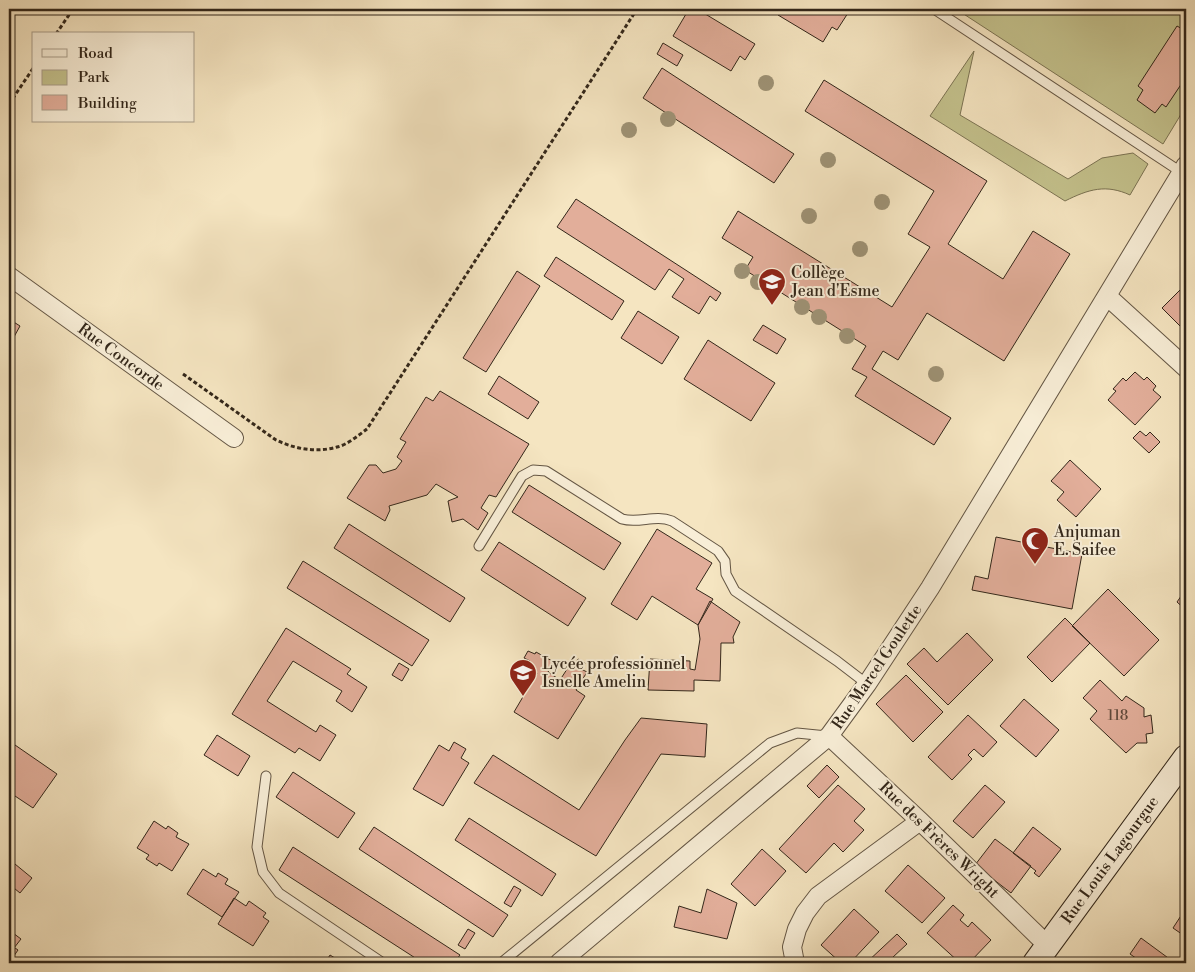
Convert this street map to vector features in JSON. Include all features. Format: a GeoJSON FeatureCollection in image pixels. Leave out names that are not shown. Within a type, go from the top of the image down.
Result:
{"type":"FeatureCollection","features":[{"type":"Feature","properties":{"kind":"main road","name":"Rue Louis Lagourgue"},"geometry":{"type":"LineString","coordinates":[[1034,963],[1186,757]]}},
{"type":"Feature","properties":{"kind":"street","name":"Rue Marcel Goulette"},"geometry":{"type":"LineString","coordinates":[[559,963],[829,736],[867,684],[930,588],[1184,168]]}},
{"type":"Feature","properties":{"kind":"street","name":"Rue Concorde"},"geometry":{"type":"LineString","coordinates":[[9,276],[234,438]]}},
{"type":"Feature","properties":{"kind":"street"},"geometry":{"type":"LineString","coordinates":[[1107,296],[1186,368]]}},
{"type":"Feature","properties":{"kind":"street","name":"Rue des Frères Wright"},"geometry":{"type":"LineString","coordinates":[[829,736],[920,821],[1040,938],[1049,943]]}},
{"type":"Feature","properties":{"kind":"street"},"geometry":{"type":"LineString","coordinates":[[795,963],[792,947],[797,929],[805,913],[818,896],[920,821]]}},
{"type":"Feature","properties":{"kind":"lane"},"geometry":{"type":"LineString","coordinates":[[934,9],[1184,168]]}},
{"type":"Feature","properties":{"kind":"lane"},"geometry":{"type":"LineString","coordinates":[[478,546],[522,476],[533,470],[546,471],[622,519],[630,521],[656,517],[664,518],[718,550],[725,561],[726,574],[734,591],[837,661],[867,684]]}},
{"type":"Feature","properties":{"kind":"lane"},"geometry":{"type":"LineString","coordinates":[[501,963],[770,743],[797,733],[829,736]]}},
{"type":"Feature","properties":{"kind":"lane"},"geometry":{"type":"LineString","coordinates":[[266,776],[257,847],[263,872],[279,893],[383,963]]}},
{"type":"Feature","properties":{"kind":"path"},"geometry":{"type":"LineString","coordinates":[[57,32],[73,9]]}},
{"type":"Feature","properties":{"kind":"path"},"geometry":{"type":"LineString","coordinates":[[179,372],[276,440],[292,448],[338,447],[367,429],[637,9]]}},
{"type":"Feature","properties":{"kind":"path"},"geometry":{"type":"LineString","coordinates":[[9,104],[32,70]]}},
{"type":"Feature","properties":{"kind":"green space"},"geometry":{"type":"Polygon","coordinates":[[[956,9],[1186,9],[1186,106],[1163,144],[956,9]]]}},
{"type":"Feature","properties":{"kind":"green space"},"geometry":{"type":"Polygon","coordinates":[[[974,51],[960,115],[1068,179],[1102,158],[1133,153],[1148,164],[1130,195],[1113,190],[1098,189],[1082,193],[1065,201],[930,116],[974,51]]]}},
{"type":"Feature","properties":{"kind":"building"},"geometry":{"type":"Polygon","coordinates":[[[689,9],[697,9],[755,44],[745,60],[740,56],[731,71],[673,36],[689,9]]]}},
{"type":"Feature","properties":{"kind":"building"},"geometry":{"type":"Polygon","coordinates":[[[781,9],[841,9],[848,13],[837,30],[832,27],[823,42],[778,15],[781,9]]]}},
{"type":"Feature","properties":{"kind":"building"},"geometry":{"type":"Polygon","coordinates":[[[1177,26],[1186,31],[1186,77],[1166,107],[1162,104],[1155,113],[1137,100],[1143,90],[1138,86],[1177,26]]]}},
{"type":"Feature","properties":{"kind":"building"},"geometry":{"type":"Polygon","coordinates":[[[663,43],[683,55],[677,66],[657,54],[663,43]]]}},
{"type":"Feature","properties":{"kind":"building"},"geometry":{"type":"Polygon","coordinates":[[[662,68],[794,154],[774,183],[643,98],[662,68]]]}},
{"type":"Feature","properties":{"kind":"building"},"geometry":{"type":"Polygon","coordinates":[[[824,80],[987,181],[948,244],[1003,279],[1033,231],[1070,254],[1004,361],[927,313],[898,360],[883,351],[872,369],[951,418],[934,445],[855,396],[867,377],[852,369],[866,346],[745,270],[753,257],[722,238],[738,211],[892,307],[930,247],[908,234],[934,191],[805,111],[824,80]]]}},
{"type":"Feature","properties":{"kind":"building"},"geometry":{"type":"Polygon","coordinates":[[[576,199],[721,293],[716,301],[710,296],[699,314],[672,297],[684,279],[669,269],[655,290],[557,227],[576,199]]]}},
{"type":"Feature","properties":{"kind":"building"},"geometry":{"type":"Polygon","coordinates":[[[556,257],[624,301],[612,320],[544,276],[556,257]]]}},
{"type":"Feature","properties":{"kind":"building"},"geometry":{"type":"Polygon","coordinates":[[[517,271],[540,286],[486,372],[463,358],[517,271]]]}},
{"type":"Feature","properties":{"kind":"building"},"geometry":{"type":"Polygon","coordinates":[[[1184,286],[1186,289],[1186,332],[1162,308],[1184,286]]]}},
{"type":"Feature","properties":{"kind":"building"},"geometry":{"type":"Polygon","coordinates":[[[638,311],[679,337],[662,364],[621,338],[638,311]]]}},
{"type":"Feature","properties":{"kind":"building"},"geometry":{"type":"Polygon","coordinates":[[[9,319],[20,326],[9,346],[9,319]]]}},
{"type":"Feature","properties":{"kind":"building"},"geometry":{"type":"Polygon","coordinates":[[[763,325],[786,339],[777,354],[753,340],[763,325]]]}},
{"type":"Feature","properties":{"kind":"building"},"geometry":{"type":"Polygon","coordinates":[[[708,340],[775,383],[751,421],[684,379],[708,340]]]}},
{"type":"Feature","properties":{"kind":"building"},"geometry":{"type":"Polygon","coordinates":[[[1135,372],[1144,380],[1147,377],[1156,386],[1153,390],[1161,397],[1135,425],[1108,400],[1116,391],[1113,389],[1123,378],[1126,381],[1135,372]]]}},
{"type":"Feature","properties":{"kind":"building"},"geometry":{"type":"Polygon","coordinates":[[[499,376],[539,402],[528,419],[488,394],[499,376]]]}},
{"type":"Feature","properties":{"kind":"building"},"geometry":{"type":"Polygon","coordinates":[[[440,391],[529,444],[496,497],[489,495],[481,508],[488,513],[478,530],[463,519],[452,522],[448,501],[458,497],[436,484],[427,495],[389,506],[390,510],[385,521],[347,498],[369,465],[376,465],[383,473],[396,469],[402,461],[397,457],[406,442],[400,439],[426,397],[433,401],[440,391]]]}},
{"type":"Feature","properties":{"kind":"building"},"geometry":{"type":"Polygon","coordinates":[[[1140,431],[1146,436],[1150,432],[1160,442],[1149,453],[1133,438],[1140,431]]]}},
{"type":"Feature","properties":{"kind":"building"},"geometry":{"type":"Polygon","coordinates":[[[1070,460],[1101,489],[1076,517],[1057,500],[1064,492],[1051,481],[1070,460]]]}},
{"type":"Feature","properties":{"kind":"building"},"geometry":{"type":"Polygon","coordinates":[[[529,485],[621,543],[604,570],[512,512],[529,485]]]}},
{"type":"Feature","properties":{"kind":"building"},"geometry":{"type":"Polygon","coordinates":[[[349,524],[465,598],[450,622],[334,548],[349,524]]]}},
{"type":"Feature","properties":{"kind":"building"},"geometry":{"type":"Polygon","coordinates":[[[657,529],[712,563],[696,589],[713,599],[698,625],[652,596],[637,620],[611,604],[657,529]]]}},
{"type":"Feature","properties":{"kind":"building","name":"Anjuman E. Saifee"},"geometry":{"type":"Polygon","coordinates":[[[996,537],[1082,554],[1072,609],[972,590],[975,576],[988,579],[996,537]]]}},
{"type":"Feature","properties":{"kind":"building"},"geometry":{"type":"Polygon","coordinates":[[[499,542],[586,598],[568,626],[481,570],[499,542]]]}},
{"type":"Feature","properties":{"kind":"building"},"geometry":{"type":"Polygon","coordinates":[[[303,561],[429,640],[412,666],[287,588],[303,561]]]}},
{"type":"Feature","properties":{"kind":"building"},"geometry":{"type":"Polygon","coordinates":[[[1108,589],[1159,640],[1124,676],[1072,626],[1108,589]]]}},
{"type":"Feature","properties":{"kind":"building"},"geometry":{"type":"Polygon","coordinates":[[[1186,589],[1186,610],[1177,602],[1186,589]]]}},
{"type":"Feature","properties":{"kind":"building"},"geometry":{"type":"Polygon","coordinates":[[[710,601],[740,622],[733,637],[734,643],[721,643],[720,681],[694,680],[694,691],[648,690],[650,659],[690,661],[690,669],[695,670],[700,639],[698,625],[710,601]]]}},
{"type":"Feature","properties":{"kind":"building"},"geometry":{"type":"Polygon","coordinates":[[[1065,618],[1090,643],[1052,682],[1027,657],[1065,618]]]}},
{"type":"Feature","properties":{"kind":"building"},"geometry":{"type":"Polygon","coordinates":[[[286,628],[351,669],[347,674],[367,687],[352,712],[336,701],[342,691],[293,661],[267,701],[316,732],[320,725],[336,735],[320,761],[299,748],[295,753],[232,714],[286,628]]]}},
{"type":"Feature","properties":{"kind":"building"},"geometry":{"type":"Polygon","coordinates":[[[967,633],[993,660],[948,705],[907,664],[924,648],[937,662],[967,633]]]}},
{"type":"Feature","properties":{"kind":"building"},"geometry":{"type":"Polygon","coordinates":[[[528,651],[535,654],[536,652],[554,662],[548,672],[560,680],[571,663],[575,665],[578,659],[585,663],[581,669],[587,672],[576,690],[585,696],[558,739],[514,712],[537,673],[526,667],[530,661],[524,658],[528,651]]]}},
{"type":"Feature","properties":{"kind":"building"},"geometry":{"type":"Polygon","coordinates":[[[399,663],[409,669],[402,681],[392,675],[399,663]]]}},
{"type":"Feature","properties":{"kind":"building"},"geometry":{"type":"Polygon","coordinates":[[[906,675],[943,712],[913,742],[876,704],[906,675]]]}},
{"type":"Feature","properties":{"kind":"building"},"geometry":{"type":"Polygon","coordinates":[[[1100,680],[1122,701],[1126,696],[1144,708],[1144,717],[1151,715],[1153,733],[1146,734],[1147,743],[1137,743],[1126,753],[1090,719],[1097,711],[1083,698],[1100,680]]]}},
{"type":"Feature","properties":{"kind":"building"},"geometry":{"type":"Polygon","coordinates":[[[1024,699],[1059,730],[1036,757],[1000,726],[1024,699]]]}},
{"type":"Feature","properties":{"kind":"building"},"geometry":{"type":"Polygon","coordinates":[[[968,715],[997,742],[983,757],[974,749],[968,755],[972,759],[952,780],[928,757],[968,715]]]}},
{"type":"Feature","properties":{"kind":"building"},"geometry":{"type":"Polygon","coordinates":[[[641,718],[707,724],[705,757],[661,754],[596,856],[474,783],[493,755],[579,810],[641,718]]]}},
{"type":"Feature","properties":{"kind":"building"},"geometry":{"type":"Polygon","coordinates":[[[217,735],[250,756],[238,776],[204,755],[217,735]]]}},
{"type":"Feature","properties":{"kind":"building"},"geometry":{"type":"Polygon","coordinates":[[[454,742],[466,749],[461,758],[469,763],[443,806],[413,789],[439,745],[449,751],[454,742]]]}},
{"type":"Feature","properties":{"kind":"building"},"geometry":{"type":"Polygon","coordinates":[[[15,745],[57,774],[33,808],[9,792],[9,754],[15,745]]]}},
{"type":"Feature","properties":{"kind":"building"},"geometry":{"type":"Polygon","coordinates":[[[827,765],[839,777],[819,798],[807,786],[827,765]]]}},
{"type":"Feature","properties":{"kind":"building"},"geometry":{"type":"Polygon","coordinates":[[[293,772],[355,813],[338,838],[276,797],[293,772]]]}},
{"type":"Feature","properties":{"kind":"building"},"geometry":{"type":"Polygon","coordinates":[[[838,785],[865,809],[854,821],[864,830],[843,852],[834,843],[806,873],[779,849],[838,785]]]}},
{"type":"Feature","properties":{"kind":"building"},"geometry":{"type":"Polygon","coordinates":[[[985,785],[1005,802],[973,838],[953,821],[985,785]]]}},
{"type":"Feature","properties":{"kind":"building"},"geometry":{"type":"Polygon","coordinates":[[[469,818],[556,874],[542,896],[455,840],[469,818]]]}},
{"type":"Feature","properties":{"kind":"building"},"geometry":{"type":"Polygon","coordinates":[[[154,821],[166,829],[168,826],[178,833],[176,837],[189,844],[172,871],[159,863],[157,866],[146,859],[149,855],[137,848],[154,821]]]}},
{"type":"Feature","properties":{"kind":"building"},"geometry":{"type":"Polygon","coordinates":[[[374,827],[508,915],[493,937],[359,849],[374,827]]]}},
{"type":"Feature","properties":{"kind":"building"},"geometry":{"type":"Polygon","coordinates":[[[1033,827],[1061,849],[1039,877],[1034,873],[1036,871],[1013,853],[1033,827]]]}},
{"type":"Feature","properties":{"kind":"building"},"geometry":{"type":"Polygon","coordinates":[[[995,839],[1031,866],[1011,893],[975,865],[995,839]]]}},
{"type":"Feature","properties":{"kind":"building"},"geometry":{"type":"Polygon","coordinates":[[[293,847],[460,955],[454,963],[423,963],[279,870],[293,847]]]}},
{"type":"Feature","properties":{"kind":"building"},"geometry":{"type":"Polygon","coordinates":[[[762,849],[786,871],[755,906],[731,884],[762,849]]]}},
{"type":"Feature","properties":{"kind":"building"},"geometry":{"type":"Polygon","coordinates":[[[15,864],[32,878],[20,893],[9,884],[9,868],[11,870],[15,864]]]}},
{"type":"Feature","properties":{"kind":"building"},"geometry":{"type":"Polygon","coordinates":[[[908,865],[945,898],[922,923],[885,891],[908,865]]]}},
{"type":"Feature","properties":{"kind":"building"},"geometry":{"type":"Polygon","coordinates":[[[203,869],[216,877],[218,873],[228,879],[225,884],[239,892],[222,917],[187,894],[203,869]]]}},
{"type":"Feature","properties":{"kind":"building"},"geometry":{"type":"Polygon","coordinates":[[[514,886],[521,890],[511,907],[504,903],[514,886]]]}},
{"type":"Feature","properties":{"kind":"building"},"geometry":{"type":"Polygon","coordinates":[[[707,889],[737,903],[727,939],[674,927],[679,906],[701,913],[707,889]]]}},
{"type":"Feature","properties":{"kind":"building"},"geometry":{"type":"Polygon","coordinates":[[[234,898],[246,906],[249,901],[266,913],[263,917],[269,921],[253,946],[218,924],[234,898]]]}},
{"type":"Feature","properties":{"kind":"building"},"geometry":{"type":"Polygon","coordinates":[[[953,905],[964,915],[960,920],[968,927],[972,922],[991,940],[969,963],[960,963],[927,933],[953,905]]]}},
{"type":"Feature","properties":{"kind":"building"},"geometry":{"type":"Polygon","coordinates":[[[1186,908],[1186,937],[1173,928],[1186,908]]]}},
{"type":"Feature","properties":{"kind":"building"},"geometry":{"type":"Polygon","coordinates":[[[854,909],[879,932],[850,963],[841,963],[821,945],[854,909]]]}},
{"type":"Feature","properties":{"kind":"building"},"geometry":{"type":"Polygon","coordinates":[[[468,929],[475,933],[465,949],[458,945],[468,929]]]}},
{"type":"Feature","properties":{"kind":"building"},"geometry":{"type":"Polygon","coordinates":[[[9,930],[21,939],[14,948],[9,944],[9,930]]]}},
{"type":"Feature","properties":{"kind":"building"},"geometry":{"type":"Polygon","coordinates":[[[897,934],[907,944],[892,958],[897,963],[866,963],[897,934]]]}},
{"type":"Feature","properties":{"kind":"building"},"geometry":{"type":"Polygon","coordinates":[[[1141,938],[1175,963],[1139,963],[1140,961],[1130,954],[1141,938]]]}},
{"type":"Feature","properties":{"kind":"building"},"geometry":{"type":"Polygon","coordinates":[[[9,944],[18,950],[9,963],[9,944]]]}},
{"type":"Feature","properties":{"kind":"building"},"geometry":{"type":"Polygon","coordinates":[[[330,955],[343,963],[325,963],[330,955]]]}},
{"type":"Feature","properties":{"kind":"place","name":"Collège Jean d'Esme"},"geometry":{"type":"Point","coordinates":[772,306]}},
{"type":"Feature","properties":{"kind":"place","name":"Anjuman E. Saifee"},"geometry":{"type":"Point","coordinates":[1035,565]}},
{"type":"Feature","properties":{"kind":"place","name":"Lycée professionnel Isnelle Amelin"},"geometry":{"type":"Point","coordinates":[523,697]}}]}
